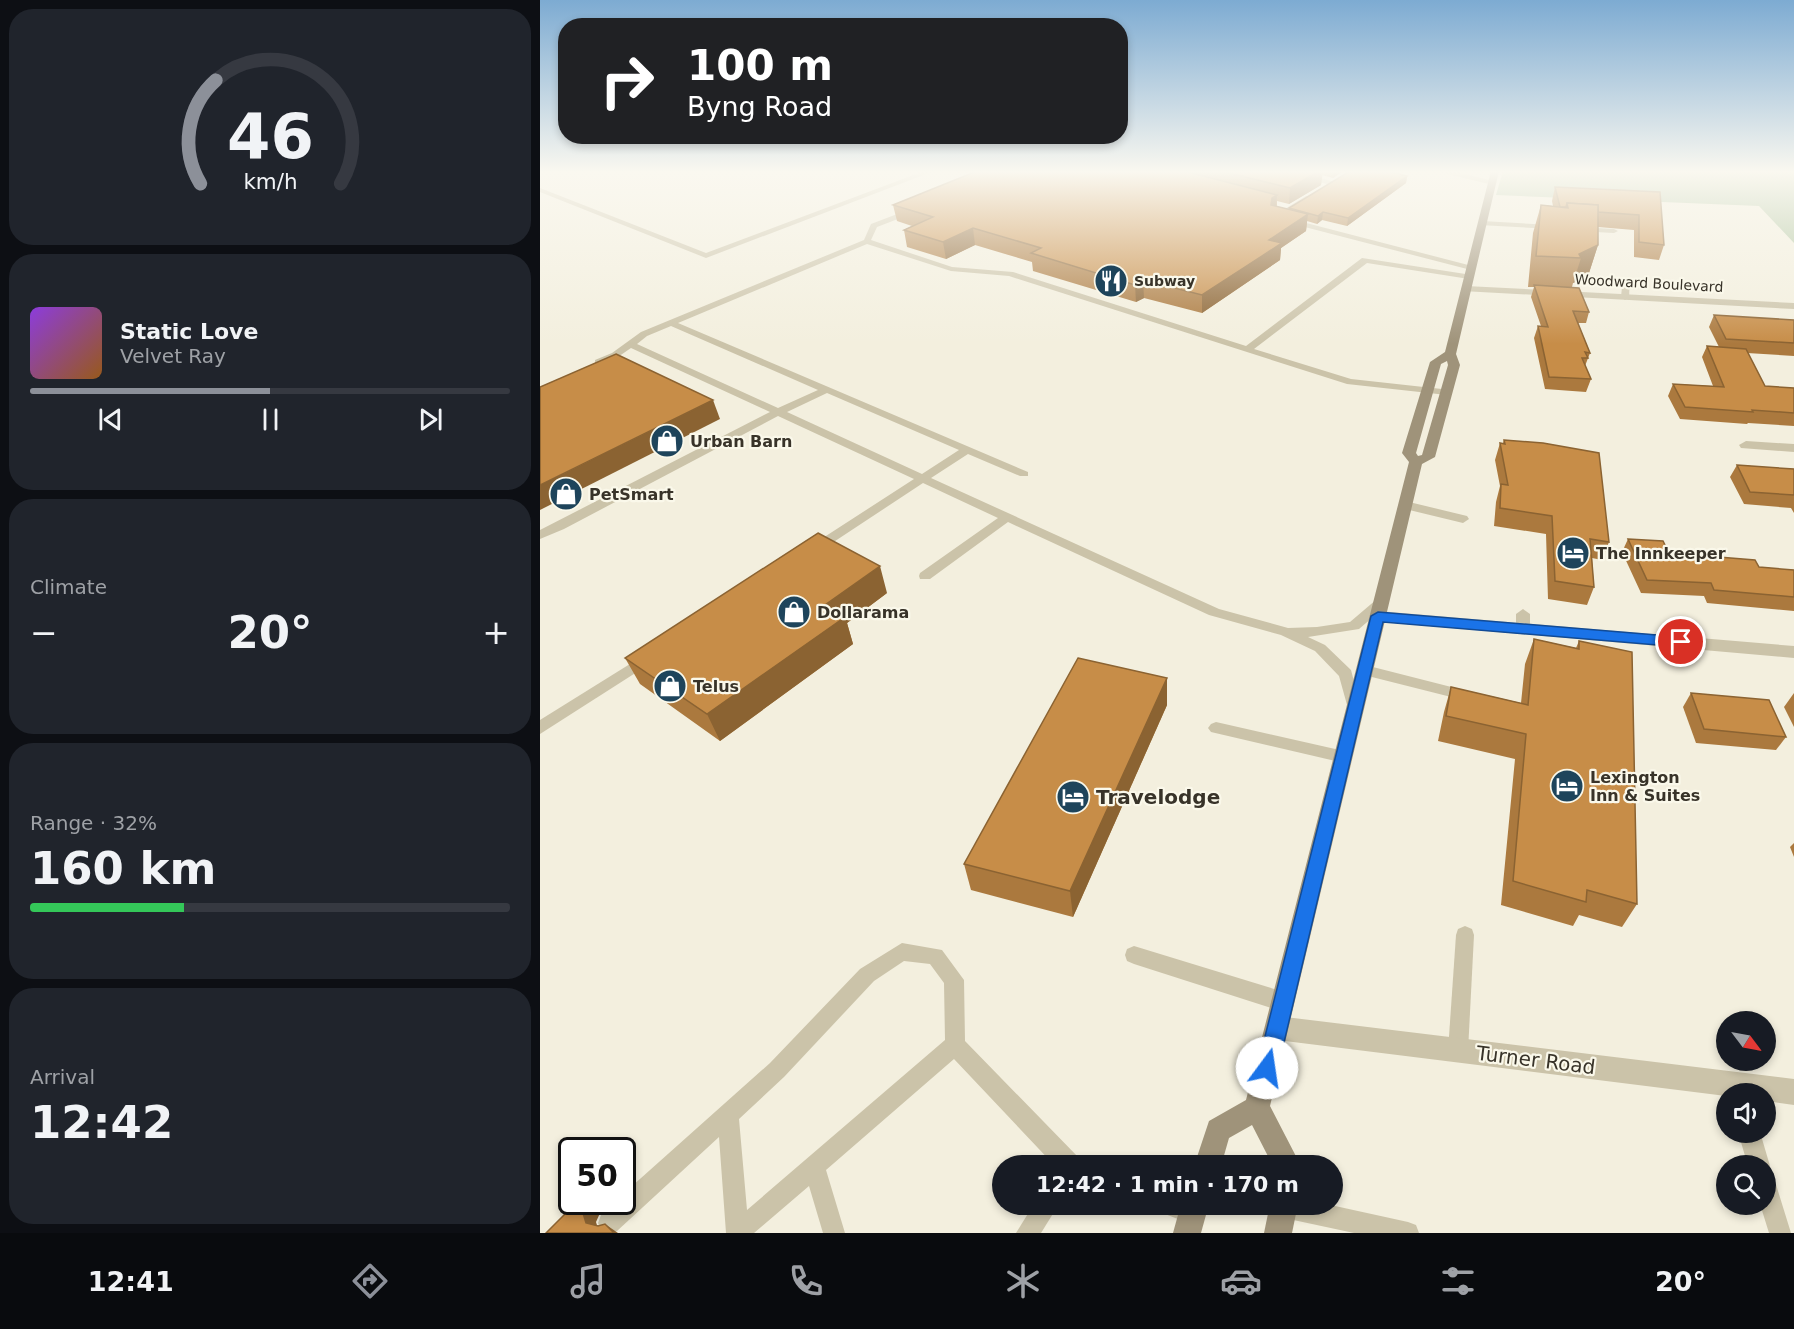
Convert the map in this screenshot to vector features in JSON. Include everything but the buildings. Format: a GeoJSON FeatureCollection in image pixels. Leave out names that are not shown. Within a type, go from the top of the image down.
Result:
{"type":"FeatureCollection","features":[{"type":"Feature","properties":{"kind":"main road"},"geometry":{"type":"LineString","coordinates":[[1416,462],[1428,457],[1447,392],[1454,365],[1450,354],[1481,229]]}},
{"type":"Feature","properties":{"kind":"main road"},"geometry":{"type":"LineString","coordinates":[[1416,462],[1409,453],[1436,362],[1450,354]]}},
{"type":"Feature","properties":{"kind":"main road"},"geometry":{"type":"LineString","coordinates":[[1282,1155],[1257,1108],[1416,462]]}},
{"type":"Feature","properties":{"kind":"main road"},"geometry":{"type":"LineString","coordinates":[[1210,1155],[1218,1130],[1257,1108]]}},
{"type":"Feature","properties":{"kind":"street"},"geometry":{"type":"LineString","coordinates":[[1313,229],[1470,272]]}},
{"type":"Feature","properties":{"kind":"street","name":"Woodward Boulevard"},"geometry":{"type":"LineString","coordinates":[[1466,289],[1794,306]]}},
{"type":"Feature","properties":{"kind":"street"},"geometry":{"type":"LineString","coordinates":[[1746,445],[1794,448]]}},
{"type":"Feature","properties":{"kind":"street"},"geometry":{"type":"LineString","coordinates":[[1380,609],[1523,621],[1794,652]]}},
{"type":"Feature","properties":{"kind":"street","name":"Turner Road"},"geometry":{"type":"LineString","coordinates":[[1277,1028],[1716,1086]]}},
{"type":"Feature","properties":{"kind":"street","name":"Turner Road"},"geometry":{"type":"LineString","coordinates":[[1776,1091],[1794,1092]]}},
{"type":"Feature","properties":{"kind":"lane"},"geometry":{"type":"LineString","coordinates":[[637,229],[706,256],[779,229]]}},
{"type":"Feature","properties":{"kind":"lane"},"geometry":{"type":"LineString","coordinates":[[867,241],[873,229]]}},
{"type":"Feature","properties":{"kind":"lane"},"geometry":{"type":"LineString","coordinates":[[1573,229],[1614,231]]}},
{"type":"Feature","properties":{"kind":"lane"},"geometry":{"type":"LineString","coordinates":[[594,364],[615,355],[644,334],[867,241],[951,269],[1010,274],[1350,382],[1447,392]]}},
{"type":"Feature","properties":{"kind":"lane"},"geometry":{"type":"LineString","coordinates":[[1248,349],[1365,260],[1470,272]]}},
{"type":"Feature","properties":{"kind":"lane"},"geometry":{"type":"LineString","coordinates":[[1625,297],[1626,279]]}},
{"type":"Feature","properties":{"kind":"lane"},"geometry":{"type":"LineString","coordinates":[[671,323],[1024,474]]}},
{"type":"Feature","properties":{"kind":"lane"},"geometry":{"type":"LineString","coordinates":[[630,344],[1214,612],[1286,632],[1320,648],[1346,674],[1355,710]]}},
{"type":"Feature","properties":{"kind":"lane"},"geometry":{"type":"LineString","coordinates":[[540,535],[778,412],[828,389]]}},
{"type":"Feature","properties":{"kind":"lane"},"geometry":{"type":"LineString","coordinates":[[804,556],[968,449]]}},
{"type":"Feature","properties":{"kind":"lane"},"geometry":{"type":"LineString","coordinates":[[1405,505],[1464,519]]}},
{"type":"Feature","properties":{"kind":"lane"},"geometry":{"type":"LineString","coordinates":[[925,576],[1007,517]]}},
{"type":"Feature","properties":{"kind":"lane"},"geometry":{"type":"LineString","coordinates":[[1286,632],[1317,632],[1354,626],[1380,609]]}},
{"type":"Feature","properties":{"kind":"lane"},"geometry":{"type":"LineString","coordinates":[[540,728],[656,653]]}},
{"type":"Feature","properties":{"kind":"lane"},"geometry":{"type":"LineString","coordinates":[[1365,670],[1486,702]]}},
{"type":"Feature","properties":{"kind":"lane"},"geometry":{"type":"LineString","coordinates":[[1216,728],[1344,757]]}},
{"type":"Feature","properties":{"kind":"lane"},"geometry":{"type":"LineString","coordinates":[[1458,1051],[1465,936]]}},
{"type":"Feature","properties":{"kind":"lane"},"geometry":{"type":"LineString","coordinates":[[609,1223],[777,1070],[867,975],[902,952],[935,956],[954,980],[955,1045],[1060,1155]]}},
{"type":"Feature","properties":{"kind":"lane"},"geometry":{"type":"LineString","coordinates":[[1134,955],[1284,1002]]}},
{"type":"Feature","properties":{"kind":"lane"},"geometry":{"type":"LineString","coordinates":[[728,1115],[737,1233],[955,1045]]}},
{"type":"Feature","properties":{"kind":"lane"},"geometry":{"type":"LineString","coordinates":[[814,1166],[834,1233]]}},
{"type":"Feature","properties":{"kind":"lane"},"geometry":{"type":"LineString","coordinates":[[1027,1233],[1040,1215]]}},
{"type":"Feature","properties":{"kind":"lane"},"geometry":{"type":"LineString","coordinates":[[1282,1215],[1408,1233]]}},
{"type":"Feature","properties":{"kind":"lane"},"geometry":{"type":"LineString","coordinates":[[1775,1215],[1780,1233]]}},
{"type":"Feature","properties":{"kind":"green space"},"geometry":{"type":"Polygon","coordinates":[[[1780,229],[1794,229],[1794,243],[1780,229]]]}},
{"type":"Feature","properties":{"kind":"place","name":"Subway"},"geometry":{"type":"Point","coordinates":[1111,281]}},
{"type":"Feature","properties":{"kind":"place","name":"Urban Barn"},"geometry":{"type":"Point","coordinates":[667,441]}},
{"type":"Feature","properties":{"kind":"place","name":"PetSmart"},"geometry":{"type":"Point","coordinates":[566,494]}},
{"type":"Feature","properties":{"kind":"place","name":"The Innkeeper"},"geometry":{"type":"Point","coordinates":[1573,553]}},
{"type":"Feature","properties":{"kind":"place","name":"Dollarama"},"geometry":{"type":"Point","coordinates":[794,612]}},
{"type":"Feature","properties":{"kind":"place","name":"Telus"},"geometry":{"type":"Point","coordinates":[670,686]}},
{"type":"Feature","properties":{"kind":"place","name":"Lexington Inn & Suites"},"geometry":{"type":"Point","coordinates":[1567,786]}},
{"type":"Feature","properties":{"kind":"place","name":"Travelodge"},"geometry":{"type":"Point","coordinates":[1073,797]}},
{"type":"Feature","properties":{"kind":"route"},"geometry":{"type":"LineString","coordinates":[[1267,1068],[1378,616],[1681,642]]}}]}
